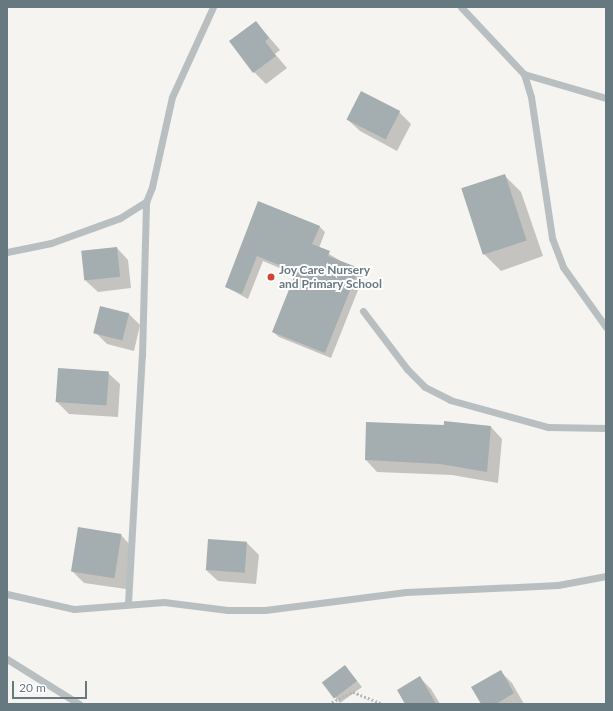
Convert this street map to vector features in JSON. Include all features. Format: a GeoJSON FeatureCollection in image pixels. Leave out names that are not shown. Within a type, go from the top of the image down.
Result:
{"type":"FeatureCollection","features":[{"type":"Feature","properties":{"kind":"street"},"geometry":{"type":"LineString","coordinates":[[128,603],[142,356],[146,202],[152,187],[172,97],[213,7]]}},
{"type":"Feature","properties":{"kind":"street"},"geometry":{"type":"LineString","coordinates":[[461,7],[524,74],[534,111],[552,238],[563,267],[606,327]]}},
{"type":"Feature","properties":{"kind":"street"},"geometry":{"type":"LineString","coordinates":[[524,74],[606,98]]}},
{"type":"Feature","properties":{"kind":"street"},"geometry":{"type":"LineString","coordinates":[[7,252],[51,243],[120,218],[146,202]]}},
{"type":"Feature","properties":{"kind":"street"},"geometry":{"type":"LineString","coordinates":[[363,311],[406,368],[425,387],[450,400],[548,427],[606,428]]}},
{"type":"Feature","properties":{"kind":"street"},"geometry":{"type":"LineString","coordinates":[[7,594],[74,609],[128,603],[164,602],[228,610],[265,610],[406,592],[558,585],[606,576]]}},
{"type":"Feature","properties":{"kind":"street"},"geometry":{"type":"LineString","coordinates":[[7,660],[79,704]]}},
{"type":"Feature","properties":{"kind":"path"},"geometry":{"type":"LineString","coordinates":[[328,704],[353,692],[383,704]]}},
{"type":"Feature","properties":{"kind":"building"},"geometry":{"type":"Polygon","coordinates":[[[256,21],[269,38],[265,41],[276,56],[253,73],[229,41],[256,21]]]}},
{"type":"Feature","properties":{"kind":"building"},"geometry":{"type":"Polygon","coordinates":[[[361,91],[400,111],[386,139],[346,120],[361,91]]]}},
{"type":"Feature","properties":{"kind":"building"},"geometry":{"type":"Polygon","coordinates":[[[505,174],[527,241],[483,255],[461,188],[505,174]]]}},
{"type":"Feature","properties":{"kind":"building","name":"Joy Care Nursery and Primary School"},"geometry":{"type":"Polygon","coordinates":[[[258,201],[320,226],[312,244],[330,251],[328,256],[359,268],[325,353],[272,332],[296,272],[257,256],[242,294],[225,287],[258,201]]]}},
{"type":"Feature","properties":{"kind":"building"},"geometry":{"type":"Polygon","coordinates":[[[117,247],[120,277],[84,281],[81,251],[117,247]]]}},
{"type":"Feature","properties":{"kind":"building"},"geometry":{"type":"Polygon","coordinates":[[[100,306],[129,313],[122,340],[93,333],[100,306]]]}},
{"type":"Feature","properties":{"kind":"building"},"geometry":{"type":"Polygon","coordinates":[[[58,368],[109,372],[107,405],[56,402],[58,368]]]}},
{"type":"Feature","properties":{"kind":"building"},"geometry":{"type":"Polygon","coordinates":[[[444,421],[491,426],[487,472],[440,464],[365,460],[366,422],[444,425],[444,421]]]}},
{"type":"Feature","properties":{"kind":"building"},"geometry":{"type":"Polygon","coordinates":[[[78,527],[121,534],[114,578],[71,571],[78,527]]]}},
{"type":"Feature","properties":{"kind":"building"},"geometry":{"type":"Polygon","coordinates":[[[208,539],[247,542],[245,573],[206,570],[208,539]]]}},
{"type":"Feature","properties":{"kind":"building"},"geometry":{"type":"Polygon","coordinates":[[[345,665],[357,681],[334,698],[322,682],[345,665]]]}},
{"type":"Feature","properties":{"kind":"building"},"geometry":{"type":"Polygon","coordinates":[[[501,670],[514,693],[496,704],[481,704],[471,687],[501,670]]]}},
{"type":"Feature","properties":{"kind":"building"},"geometry":{"type":"Polygon","coordinates":[[[420,676],[436,704],[405,704],[397,690],[420,676]]]}},
{"type":"Feature","properties":{"kind":"place","name":"Joy Care Nursery and Primary School"},"geometry":{"type":"Point","coordinates":[271,277]}}]}
